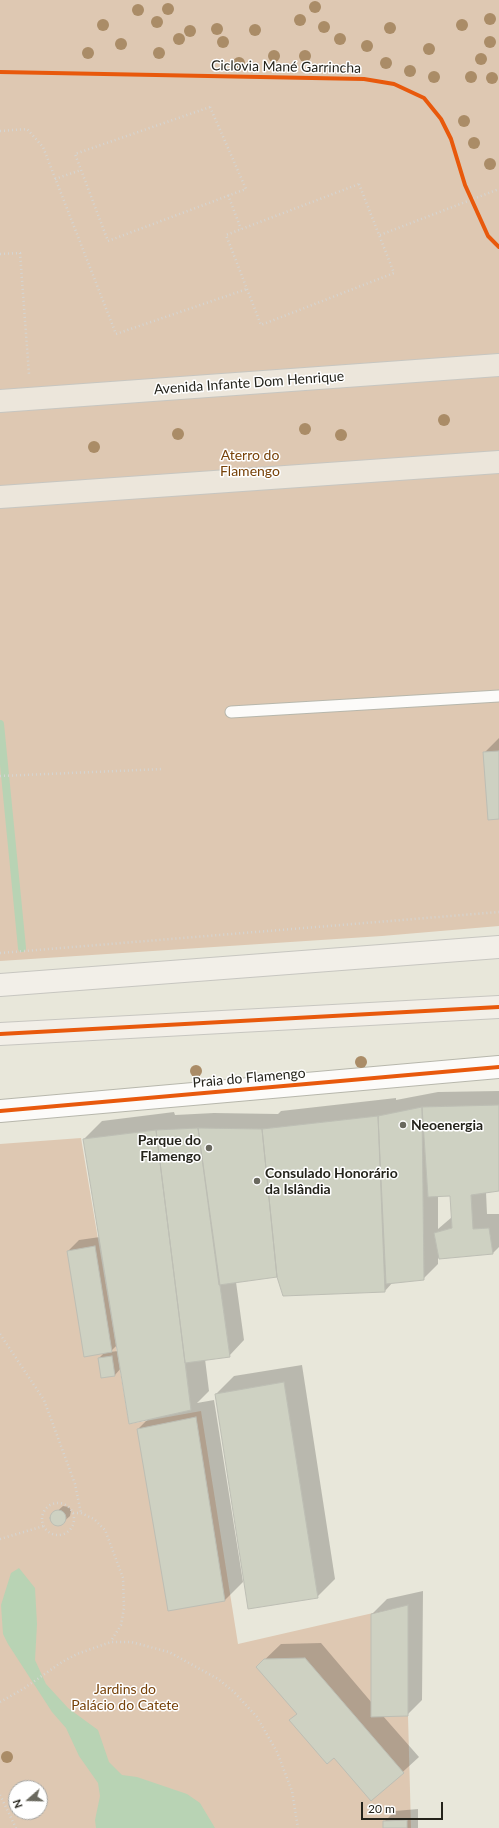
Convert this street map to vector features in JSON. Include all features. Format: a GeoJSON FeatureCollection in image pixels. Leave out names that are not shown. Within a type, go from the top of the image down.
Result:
{"type":"FeatureCollection","features":[{"type":"Feature","properties":{"kind":"highway","name":"Avenida Infante Dom Henrique"},"geometry":{"type":"LineString","coordinates":[[0,401],[499,365]]}},
{"type":"Feature","properties":{"kind":"highway"},"geometry":{"type":"LineString","coordinates":[[0,497],[499,462]]}},
{"type":"Feature","properties":{"kind":"main road"},"geometry":{"type":"LineString","coordinates":[[0,985],[499,947]]}},
{"type":"Feature","properties":{"kind":"main road"},"geometry":{"type":"LineString","coordinates":[[0,1034],[499,1007]]}},
{"type":"Feature","properties":{"kind":"street","name":"Praia do Flamengo"},"geometry":{"type":"LineString","coordinates":[[0,1111],[499,1067]]}},
{"type":"Feature","properties":{"kind":"lane"},"geometry":{"type":"LineString","coordinates":[[231,712],[499,696]]}},
{"type":"Feature","properties":{"kind":"path"},"geometry":{"type":"LineString","coordinates":[[210,107],[246,189],[108,241],[81,170],[75,154],[210,107]]}},
{"type":"Feature","properties":{"kind":"path"},"geometry":{"type":"LineString","coordinates":[[0,131],[27,129],[43,147],[116,334],[247,289]]}},
{"type":"Feature","properties":{"kind":"path"},"geometry":{"type":"LineString","coordinates":[[55,179],[81,170]]}},
{"type":"Feature","properties":{"kind":"path"},"geometry":{"type":"LineString","coordinates":[[359,184],[394,273],[261,325],[226,235],[241,229],[359,184]]}},
{"type":"Feature","properties":{"kind":"path"},"geometry":{"type":"LineString","coordinates":[[380,235],[499,189]]}},
{"type":"Feature","properties":{"kind":"path"},"geometry":{"type":"LineString","coordinates":[[228,195],[241,229]]}},
{"type":"Feature","properties":{"kind":"path"},"geometry":{"type":"LineString","coordinates":[[470,195],[475,208]]}},
{"type":"Feature","properties":{"kind":"path"},"geometry":{"type":"LineString","coordinates":[[0,254],[20,252],[31,399]]}},
{"type":"Feature","properties":{"kind":"path"},"geometry":{"type":"LineString","coordinates":[[0,776],[163,769]]}},
{"type":"Feature","properties":{"kind":"path"},"geometry":{"type":"LineString","coordinates":[[0,953],[499,912]]}},
{"type":"Feature","properties":{"kind":"path"},"geometry":{"type":"LineString","coordinates":[[0,1334],[44,1400],[75,1484],[81,1513]]}},
{"type":"Feature","properties":{"kind":"path"},"geometry":{"type":"LineString","coordinates":[[62,1503],[73,1513],[73,1524],[67,1532],[57,1534],[51,1533],[44,1526],[43,1516],[48,1507],[52,1505],[62,1503]]}},
{"type":"Feature","properties":{"kind":"path"},"geometry":{"type":"LineString","coordinates":[[73,1513],[81,1513],[94,1519],[105,1530],[122,1578],[124,1608],[121,1625],[111,1642]]}},
{"type":"Feature","properties":{"kind":"path"},"geometry":{"type":"LineString","coordinates":[[0,1540],[44,1526]]}},
{"type":"Feature","properties":{"kind":"path"},"geometry":{"type":"LineString","coordinates":[[0,1702],[23,1689],[50,1669],[77,1654],[111,1642],[130,1642],[169,1652],[199,1668],[233,1691],[257,1717],[277,1752],[292,1791],[298,1828]]}},
{"type":"Feature","properties":{"kind":"path"},"geometry":{"type":"LineString","coordinates":[[0,1795],[16,1828]]}},
{"type":"Feature","properties":{"kind":"green space","name":"Aterro do Flamengo"},"geometry":{"type":"Polygon","coordinates":[[[0,0],[499,0],[499,926],[382,936],[0,961],[0,0]]]}},
{"type":"Feature","properties":{"kind":"green space","name":"Jardins do Palácio do Catete"},"geometry":{"type":"Polygon","coordinates":[[[81,1138],[129,1424],[201,1411],[238,1644],[408,1605],[408,1716],[411,1828],[0,1828],[0,1144],[81,1138]]]}},
{"type":"Feature","properties":{"kind":"shaded area"},"geometry":{"type":"Polygon","coordinates":[[[19,1568],[35,1588],[37,1624],[35,1660],[46,1684],[68,1708],[98,1730],[109,1762],[122,1775],[137,1777],[187,1794],[200,1803],[215,1828],[96,1828],[95,1820],[100,1796],[98,1783],[79,1756],[66,1728],[52,1712],[3,1634],[1,1605],[11,1573],[19,1568]]]}},
{"type":"Feature","properties":{"kind":"building"},"geometry":{"type":"Polygon","coordinates":[[[499,751],[499,819],[488,820],[483,752],[499,751]]]}},
{"type":"Feature","properties":{"kind":"building"},"geometry":{"type":"Polygon","coordinates":[[[499,1105],[499,1191],[471,1195],[473,1229],[489,1228],[493,1254],[439,1259],[434,1233],[452,1228],[450,1196],[428,1197],[422,1107],[499,1105]]]}},
{"type":"Feature","properties":{"kind":"building"},"geometry":{"type":"Polygon","coordinates":[[[422,1107],[424,1280],[386,1284],[378,1116],[422,1107]]]}},
{"type":"Feature","properties":{"kind":"building"},"geometry":{"type":"Polygon","coordinates":[[[378,1116],[385,1292],[283,1296],[277,1277],[262,1129],[378,1116]]]}},
{"type":"Feature","properties":{"kind":"building"},"geometry":{"type":"Polygon","coordinates":[[[198,1128],[262,1129],[277,1277],[219,1285],[198,1128]]]}},
{"type":"Feature","properties":{"kind":"building"},"geometry":{"type":"Polygon","coordinates":[[[198,1128],[230,1357],[185,1363],[156,1130],[198,1128]]]}},
{"type":"Feature","properties":{"kind":"building"},"geometry":{"type":"Polygon","coordinates":[[[156,1130],[191,1410],[129,1424],[83,1139],[156,1130]]]}},
{"type":"Feature","properties":{"kind":"building"},"geometry":{"type":"Polygon","coordinates":[[[95,1246],[112,1352],[84,1357],[67,1251],[95,1246]]]}},
{"type":"Feature","properties":{"kind":"building"},"geometry":{"type":"Polygon","coordinates":[[[112,1356],[115,1376],[101,1378],[98,1358],[112,1356]]]}},
{"type":"Feature","properties":{"kind":"building"},"geometry":{"type":"Polygon","coordinates":[[[284,1382],[318,1598],[248,1609],[215,1394],[284,1382]]]}},
{"type":"Feature","properties":{"kind":"building"},"geometry":{"type":"Polygon","coordinates":[[[196,1417],[225,1601],[168,1611],[137,1429],[196,1417]]]}},
{"type":"Feature","properties":{"kind":"building"},"geometry":{"type":"Polygon","coordinates":[[[58,1510],[65,1515],[66,1518],[61,1525],[58,1526],[51,1521],[50,1518],[55,1511],[58,1510]]]}},
{"type":"Feature","properties":{"kind":"building"},"geometry":{"type":"Polygon","coordinates":[[[408,1605],[408,1716],[371,1717],[371,1614],[408,1605]]]}},
{"type":"Feature","properties":{"kind":"building"},"geometry":{"type":"Polygon","coordinates":[[[305,1658],[404,1773],[371,1801],[334,1758],[327,1764],[289,1720],[297,1714],[256,1667],[264,1659],[305,1658]]]}},
{"type":"Feature","properties":{"kind":"building"},"geometry":{"type":"Polygon","coordinates":[[[407,1820],[407,1828],[383,1828],[383,1821],[407,1820]]]}},
{"type":"Feature","properties":{"kind":"waterway"},"geometry":{"type":"LineString","coordinates":[[0,724],[22,948]]}},
{"type":"Feature","properties":{"kind":"cycle path","name":"Ciclovia Mané Garrincha"},"geometry":{"type":"LineString","coordinates":[[0,72],[364,79],[394,84],[424,98],[441,119],[451,139],[465,185],[488,236],[499,247]]}},
{"type":"Feature","properties":{"kind":"cycle path"},"geometry":{"type":"LineString","coordinates":[[0,1034],[499,1007]]}},
{"type":"Feature","properties":{"kind":"cycle path"},"geometry":{"type":"LineString","coordinates":[[0,1111],[499,1067]]}},
{"type":"Feature","properties":{"kind":"place","name":"Neoenergia"},"geometry":{"type":"Point","coordinates":[403,1125]}},
{"type":"Feature","properties":{"kind":"place","name":"Parque do Flamengo"},"geometry":{"type":"Point","coordinates":[209,1148]}},
{"type":"Feature","properties":{"kind":"place","name":"Consulado Honorário da Islândia"},"geometry":{"type":"Point","coordinates":[257,1181]}}]}
